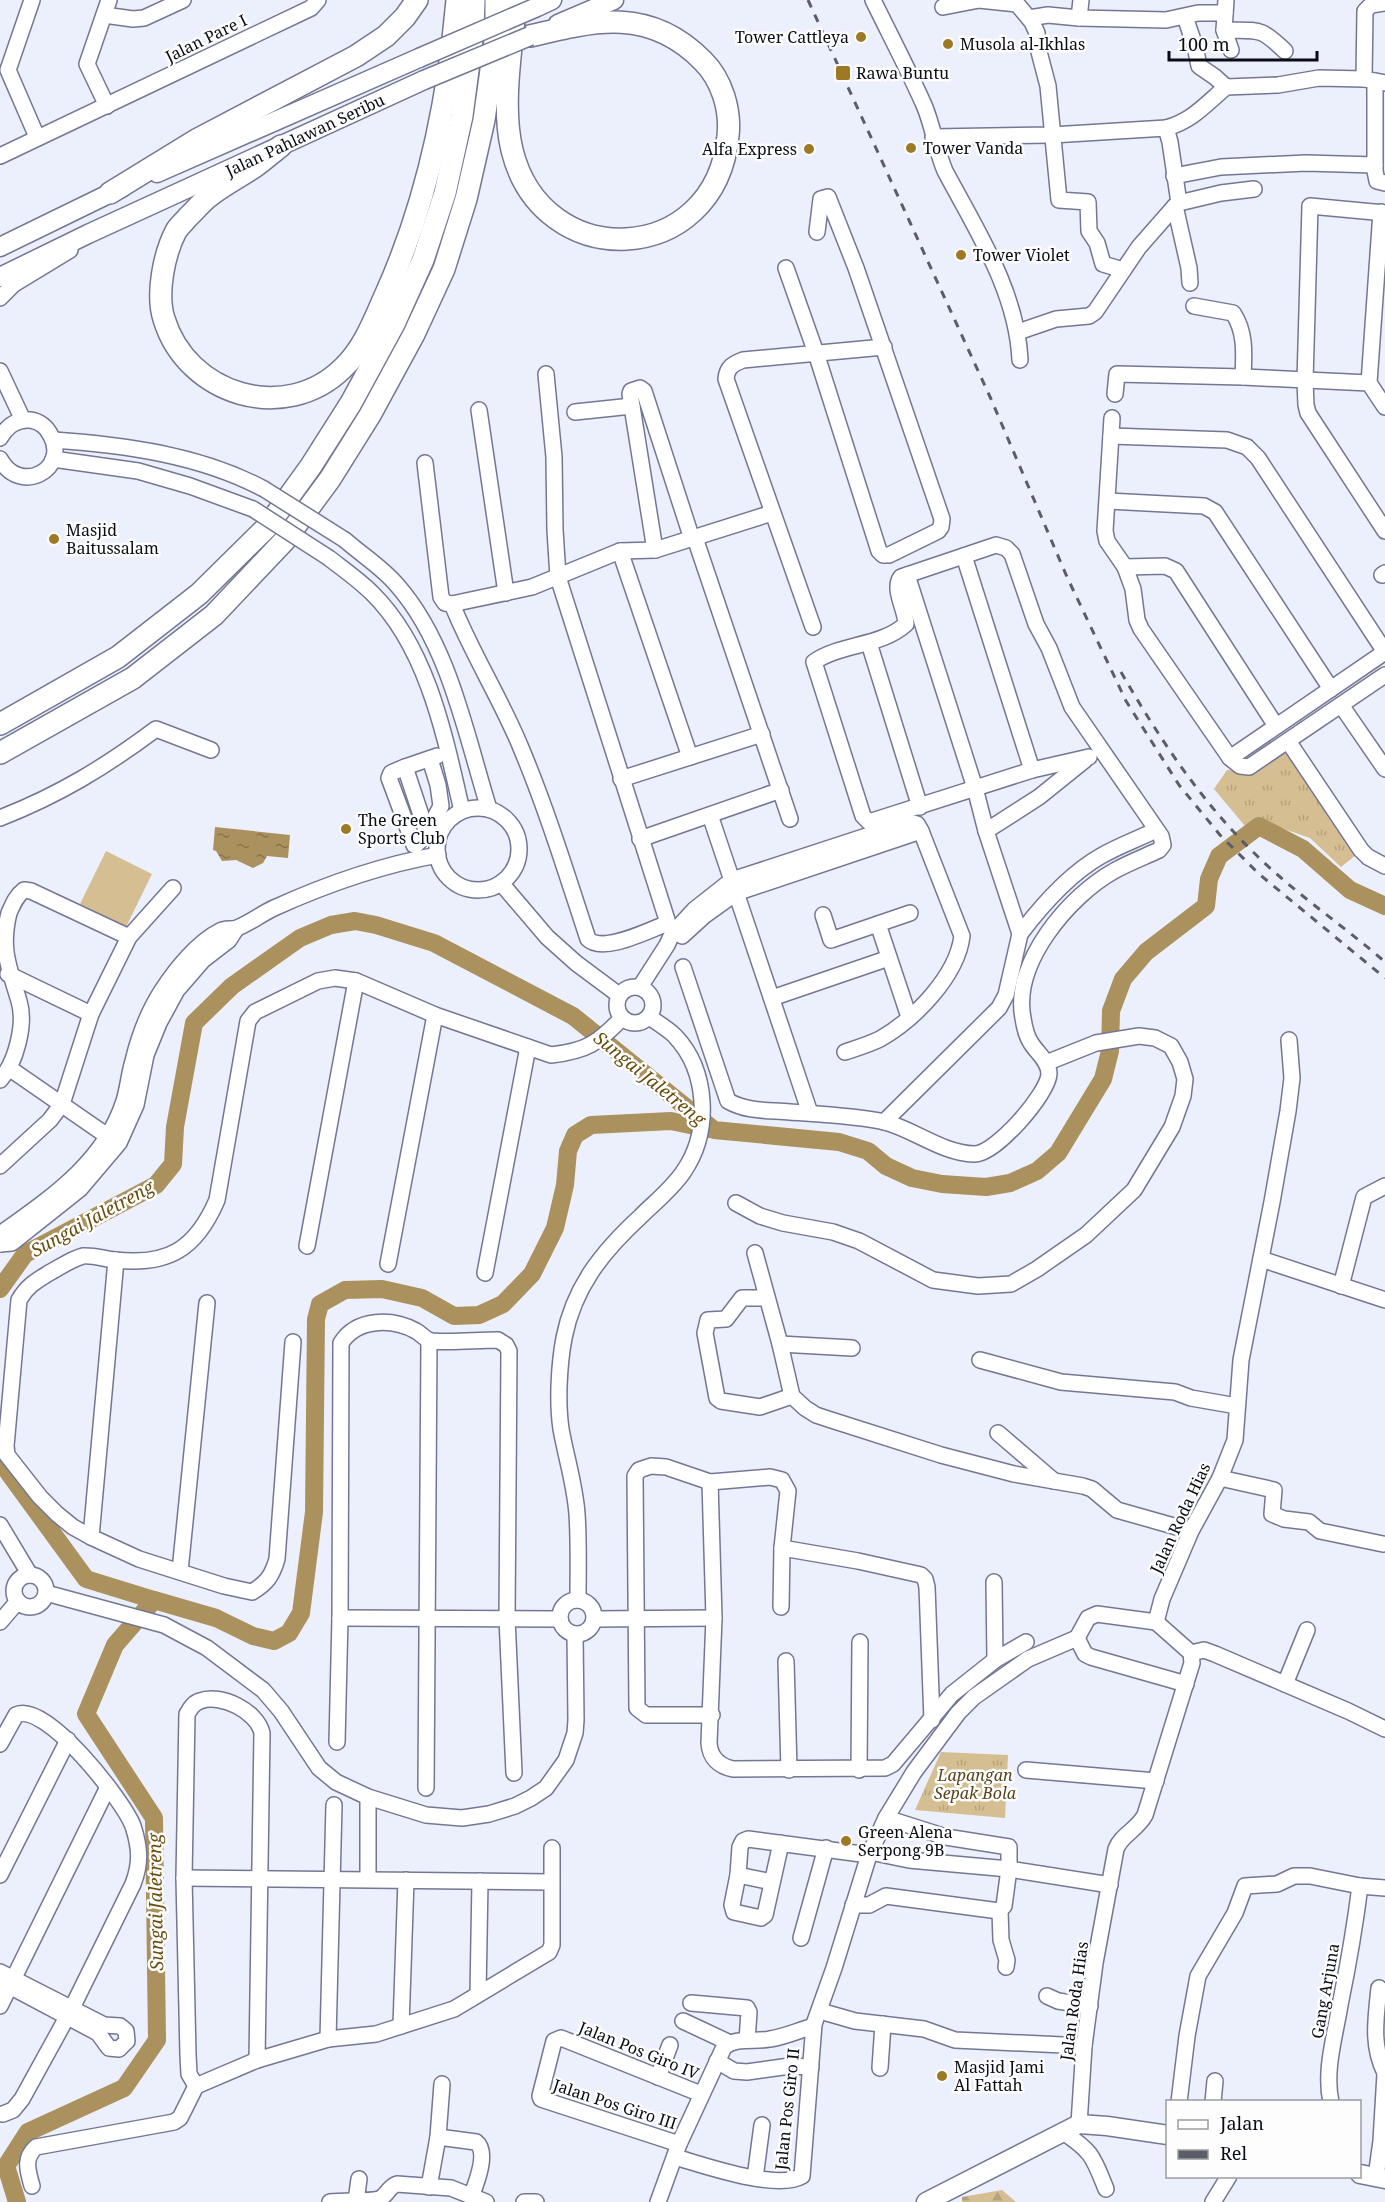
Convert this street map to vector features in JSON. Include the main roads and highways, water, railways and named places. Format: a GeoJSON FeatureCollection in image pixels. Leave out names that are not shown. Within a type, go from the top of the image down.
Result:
{"type":"FeatureCollection","features":[{"type":"Feature","properties":{"kind":"highway"},"geometry":{"type":"LineString","coordinates":[[110,193],[198,139],[356,56],[386,36],[405,17],[417,0]]}},
{"type":"Feature","properties":{"kind":"highway"},"geometry":{"type":"LineString","coordinates":[[281,146],[253,168],[209,196],[177,230],[165,261],[161,291],[164,319],[178,347],[195,367],[218,385],[243,395],[272,399],[299,395],[321,385],[342,369],[358,351],[373,323],[407,242],[431,166],[452,57],[457,0]]}},
{"type":"Feature","properties":{"kind":"highway"},"geometry":{"type":"LineString","coordinates":[[0,724],[118,657],[199,594],[267,527],[311,466],[351,403],[394,324],[423,260],[445,193],[462,116],[474,32],[474,0]]}},
{"type":"Feature","properties":{"kind":"highway"},"geometry":{"type":"LineString","coordinates":[[0,753],[133,678],[214,615],[285,540],[330,479],[370,415],[409,344],[444,268],[466,199],[484,120],[496,34],[496,0]]}},
{"type":"Feature","properties":{"kind":"highway"},"geometry":{"type":"LineString","coordinates":[[516,0],[508,91],[508,126],[511,148],[518,170],[533,197],[556,219],[580,232],[609,239],[634,239],[661,232],[685,219],[708,197],[720,176],[727,153],[730,121],[723,94],[711,69],[691,49],[671,35],[641,24],[606,22],[530,36]]}},
{"type":"Feature","properties":{"kind":"main road","name":"Jalan Pahlawan Seribu"},"geometry":{"type":"LineString","coordinates":[[0,277],[88,234],[424,80],[614,0]]}},
{"type":"Feature","properties":{"kind":"main road","name":"Jalan Pahlawan Seribu"},"geometry":{"type":"LineString","coordinates":[[0,247],[110,193],[544,3]]}},
{"type":"Feature","properties":{"kind":"main road"},"geometry":{"type":"LineString","coordinates":[[926,2202],[1079,2124],[1166,2135]]}},
{"type":"Feature","properties":{"kind":"water"},"geometry":{"type":"Polygon","coordinates":[[[215,827],[290,835],[288,858],[267,856],[263,863],[253,868],[236,860],[222,861],[213,850],[215,827]]]}},
{"type":"Feature","properties":{"kind":"waterway","name":"Sungai Jaletreng"},"geometry":{"type":"LineString","coordinates":[[0,1289],[25,1254],[156,1185],[173,1164],[175,1127],[194,1023],[232,986],[300,938],[331,925],[355,921],[434,943],[573,1016],[714,1130],[839,1142],[868,1151],[886,1166],[912,1178],[942,1184],[986,1187],[1010,1183],[1037,1171],[1058,1153],[1103,1079],[1110,1051],[1111,1011],[1123,979],[1146,952],[1206,906],[1209,879],[1219,856],[1259,826],[1303,849],[1350,890],[1385,906]]}},
{"type":"Feature","properties":{"kind":"waterway"},"geometry":{"type":"LineString","coordinates":[[154,1600],[216,1618],[253,1636],[274,1641],[289,1633],[301,1613],[314,1512],[316,1319],[320,1304],[345,1290],[382,1289],[422,1298],[454,1316],[479,1315],[503,1304],[532,1274],[555,1228],[565,1185],[568,1151],[575,1135],[591,1125],[671,1121],[709,1129]]}},
{"type":"Feature","properties":{"kind":"waterway","name":"Sungai Jaletreng"},"geometry":{"type":"LineString","coordinates":[[0,1461],[86,1579],[154,1600],[115,1645],[86,1714],[154,1818],[157,2040],[124,2088],[28,2132],[6,2166],[17,2202]]}},
{"type":"Feature","properties":{"kind":"railway"},"geometry":{"type":"LineString","coordinates":[[808,0],[991,399],[1067,577],[1126,701],[1179,785],[1220,835],[1259,874],[1385,978]]}},
{"type":"Feature","properties":{"kind":"railway"},"geometry":{"type":"LineString","coordinates":[[1121,672],[1191,781],[1233,831],[1279,876],[1385,962]]}},
{"type":"Feature","properties":{"kind":"place","name":"Tower Cattleya"},"geometry":{"type":"Point","coordinates":[861,37]}},
{"type":"Feature","properties":{"kind":"place","name":"Musola al-Ikhlas"},"geometry":{"type":"Point","coordinates":[948,44]}},
{"type":"Feature","properties":{"kind":"place","name":"Rawa Buntu"},"geometry":{"type":"Point","coordinates":[843,73]}},
{"type":"Feature","properties":{"kind":"place","name":"Tower Vanda"},"geometry":{"type":"Point","coordinates":[911,148]}},
{"type":"Feature","properties":{"kind":"place","name":"Alfa Express"},"geometry":{"type":"Point","coordinates":[809,149]}},
{"type":"Feature","properties":{"kind":"place","name":"Tower Violet"},"geometry":{"type":"Point","coordinates":[961,255]}},
{"type":"Feature","properties":{"kind":"place","name":"Masjid Baitussalam"},"geometry":{"type":"Point","coordinates":[54,539]}},
{"type":"Feature","properties":{"kind":"place","name":"The Green Sports Club"},"geometry":{"type":"Point","coordinates":[346,829]}},
{"type":"Feature","properties":{"kind":"place","name":"Green Alena Serpong 9B"},"geometry":{"type":"Point","coordinates":[846,1841]}},
{"type":"Feature","properties":{"kind":"place","name":"Masjid Jami Al Fattah"},"geometry":{"type":"Point","coordinates":[942,2076]}},
{"type":"Feature","properties":{"kind":"park label","name":"Lapangan Sepak Bola"},"geometry":{"type":"Point","coordinates":[975,1784]}}]}
